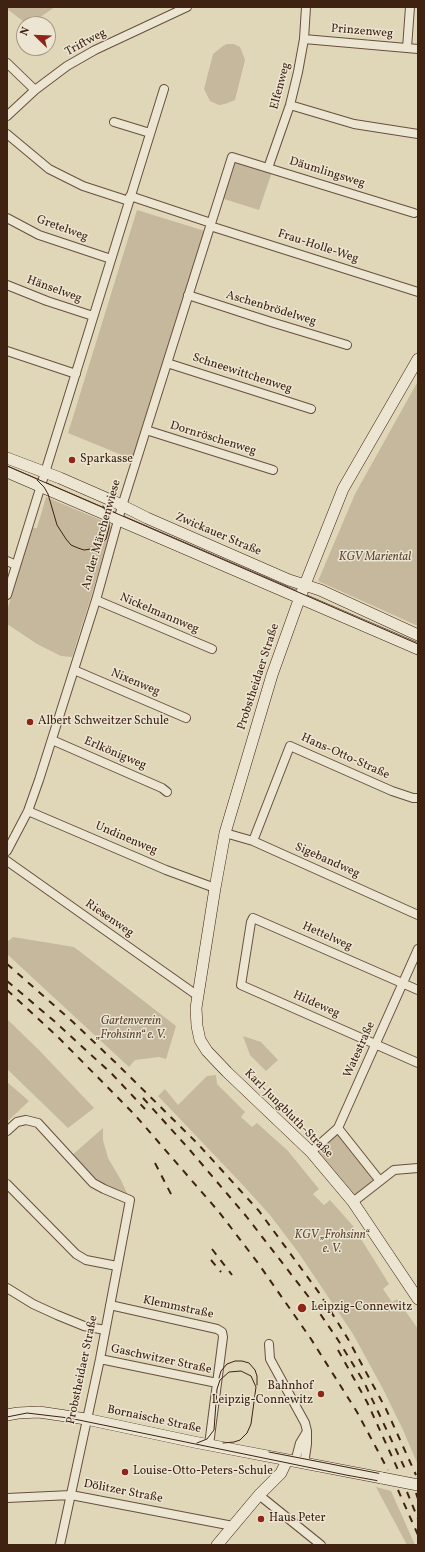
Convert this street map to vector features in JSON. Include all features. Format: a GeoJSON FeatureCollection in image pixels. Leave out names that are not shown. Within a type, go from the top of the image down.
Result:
{"type":"FeatureCollection","features":[{"type":"Feature","properties":{"kind":"main road","name":"Probstheidaer Straße"},"geometry":{"type":"LineString","coordinates":[[196,1026],[198,996],[225,833],[272,675],[300,597],[343,489],[418,359]]}},
{"type":"Feature","properties":{"kind":"main road","name":"Zwickauer Straße"},"geometry":{"type":"LineString","coordinates":[[7,458],[45,472],[289,580],[305,584],[418,635]]}},
{"type":"Feature","properties":{"kind":"main road","name":"Zwickauer Straße"},"geometry":{"type":"LineString","coordinates":[[7,472],[418,648]]}},
{"type":"Feature","properties":{"kind":"main road","name":"Karl-Jungbluth-Straße"},"geometry":{"type":"LineString","coordinates":[[196,1026],[200,1040],[207,1051],[311,1152],[353,1202],[418,1299]]}},
{"type":"Feature","properties":{"kind":"main road","name":"Bornaische Straße"},"geometry":{"type":"LineString","coordinates":[[7,1415],[18,1412],[39,1412],[86,1419],[209,1445],[418,1485]]}},
{"type":"Feature","properties":{"kind":"main road"},"geometry":{"type":"LineString","coordinates":[[217,1545],[259,1495],[274,1481],[291,1461]]}},
{"type":"Feature","properties":{"kind":"street","name":"Triftweg"},"geometry":{"type":"LineString","coordinates":[[7,116],[35,90],[67,66],[95,50],[186,7]]}},
{"type":"Feature","properties":{"kind":"street","name":"Elfenweg"},"geometry":{"type":"LineString","coordinates":[[268,168],[290,105],[298,72],[304,39],[306,7]]}},
{"type":"Feature","properties":{"kind":"street"},"geometry":{"type":"LineString","coordinates":[[407,48],[410,7]]}},
{"type":"Feature","properties":{"kind":"street","name":"Prinzenweg"},"geometry":{"type":"LineString","coordinates":[[304,39],[418,49]]}},
{"type":"Feature","properties":{"kind":"street"},"geometry":{"type":"LineString","coordinates":[[7,63],[35,90]]}},
{"type":"Feature","properties":{"kind":"street"},"geometry":{"type":"LineString","coordinates":[[7,595],[164,89]]}},
{"type":"Feature","properties":{"kind":"street"},"geometry":{"type":"LineString","coordinates":[[290,105],[354,124],[418,134]]}},
{"type":"Feature","properties":{"kind":"street"},"geometry":{"type":"LineString","coordinates":[[114,122],[150,133]]}},
{"type":"Feature","properties":{"kind":"street"},"geometry":{"type":"LineString","coordinates":[[7,134],[49,169],[83,186],[130,198],[211,224]]}},
{"type":"Feature","properties":{"kind":"street","name":"Däumlingsweg"},"geometry":{"type":"LineString","coordinates":[[232,157],[414,213]]}},
{"type":"Feature","properties":{"kind":"street","name":"An der Märchenwiese"},"geometry":{"type":"LineString","coordinates":[[7,851],[28,811],[52,740],[96,600],[122,506],[232,157]]}},
{"type":"Feature","properties":{"kind":"street","name":"Gretelweg"},"geometry":{"type":"LineString","coordinates":[[7,218],[39,236],[111,259]]}},
{"type":"Feature","properties":{"kind":"street","name":"Frau-Holle-Weg"},"geometry":{"type":"LineString","coordinates":[[211,224],[418,292]]}},
{"type":"Feature","properties":{"kind":"street","name":"Hänselweg"},"geometry":{"type":"LineString","coordinates":[[7,285],[93,316]]}},
{"type":"Feature","properties":{"kind":"street","name":"Aschenbrödelweg"},"geometry":{"type":"LineString","coordinates":[[188,295],[347,345]]}},
{"type":"Feature","properties":{"kind":"street"},"geometry":{"type":"LineString","coordinates":[[7,352],[76,374]]}},
{"type":"Feature","properties":{"kind":"street","name":"Schneewittchenweg"},"geometry":{"type":"LineString","coordinates":[[167,363],[311,409]]}},
{"type":"Feature","properties":{"kind":"street","name":"Dornröschenweg"},"geometry":{"type":"LineString","coordinates":[[146,430],[273,470]]}},
{"type":"Feature","properties":{"kind":"street"},"geometry":{"type":"LineString","coordinates":[[7,561],[16,565]]}},
{"type":"Feature","properties":{"kind":"street","name":"Nickelmannweg"},"geometry":{"type":"LineString","coordinates":[[96,600],[212,650]]}},
{"type":"Feature","properties":{"kind":"street","name":"Nixenweg"},"geometry":{"type":"LineString","coordinates":[[74,670],[186,718]]}},
{"type":"Feature","properties":{"kind":"street","name":"Erlkönigweg"},"geometry":{"type":"LineString","coordinates":[[52,740],[162,788],[166,792]]}},
{"type":"Feature","properties":{"kind":"street","name":"Hans-Otto-Straße"},"geometry":{"type":"LineString","coordinates":[[253,841],[290,746],[392,791],[413,798],[418,798]]}},
{"type":"Feature","properties":{"kind":"street","name":"Undinenweg"},"geometry":{"type":"LineString","coordinates":[[28,811],[166,870],[215,888]]}},
{"type":"Feature","properties":{"kind":"street","name":"Sigebandweg"},"geometry":{"type":"LineString","coordinates":[[225,833],[253,841],[418,915]]}},
{"type":"Feature","properties":{"kind":"street","name":"Riesenweg"},"geometry":{"type":"LineString","coordinates":[[7,861],[198,996]]}},
{"type":"Feature","properties":{"kind":"street","name":"Hettelweg"},"geometry":{"type":"LineString","coordinates":[[246,945],[253,918],[418,990]]}},
{"type":"Feature","properties":{"kind":"street","name":"Hildeweg"},"geometry":{"type":"LineString","coordinates":[[246,945],[241,985],[418,1064]]}},
{"type":"Feature","properties":{"kind":"street","name":"Watestraße"},"geometry":{"type":"LineString","coordinates":[[311,1152],[338,1128],[418,949]]}},
{"type":"Feature","properties":{"kind":"street","name":"Probstheidaer Straße"},"geometry":{"type":"LineString","coordinates":[[7,1131],[17,1122],[26,1120],[38,1123],[93,1183],[130,1200],[100,1359],[60,1545]]}},
{"type":"Feature","properties":{"kind":"street"},"geometry":{"type":"LineString","coordinates":[[338,1128],[380,1181]]}},
{"type":"Feature","properties":{"kind":"street"},"geometry":{"type":"LineString","coordinates":[[353,1202],[394,1170],[418,1168]]}},
{"type":"Feature","properties":{"kind":"street"},"geometry":{"type":"LineString","coordinates":[[7,1184],[76,1254],[86,1260],[117,1266]]}},
{"type":"Feature","properties":{"kind":"street"},"geometry":{"type":"LineString","coordinates":[[7,1288],[33,1304],[57,1315],[84,1326],[105,1330]]}},
{"type":"Feature","properties":{"kind":"street","name":"Klemmstraße"},"geometry":{"type":"LineString","coordinates":[[110,1305],[216,1329],[222,1332],[223,1337],[209,1445]]}},
{"type":"Feature","properties":{"kind":"street"},"geometry":{"type":"LineString","coordinates":[[268,1344],[270,1359],[300,1411],[307,1431],[291,1461]]}},
{"type":"Feature","properties":{"kind":"street","name":"Gaschwitzer Straße"},"geometry":{"type":"LineString","coordinates":[[100,1359],[217,1383]]}},
{"type":"Feature","properties":{"kind":"street","name":"Dölitzer Straße"},"geometry":{"type":"LineString","coordinates":[[7,1498],[71,1494],[233,1526]]}},
{"type":"Feature","properties":{"kind":"street"},"geometry":{"type":"LineString","coordinates":[[259,1495],[321,1545]]}},
{"type":"Feature","properties":{"kind":"green space"},"geometry":{"type":"Polygon","coordinates":[[[7,7],[55,7],[42,16],[16,16],[7,9],[7,7]]]}},
{"type":"Feature","properties":{"kind":"green space"},"geometry":{"type":"Polygon","coordinates":[[[227,44],[234,44],[240,47],[245,60],[235,100],[219,105],[210,101],[204,89],[213,54],[227,44]]]}},
{"type":"Feature","properties":{"kind":"green space"},"geometry":{"type":"Polygon","coordinates":[[[236,161],[272,172],[259,210],[221,198],[233,162],[236,161]]]}},
{"type":"Feature","properties":{"kind":"green space"},"geometry":{"type":"Polygon","coordinates":[[[137,210],[205,231],[134,460],[68,433],[137,210]]]}},
{"type":"Feature","properties":{"kind":"green space","name":"KGV Mariental"},"geometry":{"type":"Polygon","coordinates":[[[418,381],[418,626],[318,581],[355,494],[418,381]]]}},
{"type":"Feature","properties":{"kind":"green space"},"geometry":{"type":"Polygon","coordinates":[[[46,497],[110,524],[111,529],[72,657],[61,656],[37,644],[7,624],[7,611],[32,528],[37,528],[46,497]]]}},
{"type":"Feature","properties":{"kind":"green space","name":"Gartenverein „Frohsinn“ e. V."},"geometry":{"type":"Polygon","coordinates":[[[13,937],[74,947],[176,1026],[166,1059],[159,1057],[135,1060],[129,1067],[7,954],[7,942],[13,937]]]}},
{"type":"Feature","properties":{"kind":"green space"},"geometry":{"type":"Polygon","coordinates":[[[7,1019],[39,1050],[94,1108],[68,1128],[7,1069],[7,1019]]]}},
{"type":"Feature","properties":{"kind":"green space"},"geometry":{"type":"Polygon","coordinates":[[[243,1036],[261,1042],[278,1060],[266,1071],[250,1055],[243,1036]]]}},
{"type":"Feature","properties":{"kind":"green space","name":"KGV „Frohsinn“ e. V."},"geometry":{"type":"Polygon","coordinates":[[[216,1075],[217,1084],[245,1112],[241,1117],[252,1127],[257,1123],[288,1151],[319,1189],[313,1194],[324,1205],[330,1200],[353,1226],[389,1284],[383,1289],[392,1302],[397,1299],[418,1329],[418,1465],[383,1389],[353,1334],[298,1252],[270,1215],[158,1096],[165,1089],[178,1105],[207,1076],[216,1075]]]}},
{"type":"Feature","properties":{"kind":"green space"},"geometry":{"type":"Polygon","coordinates":[[[7,1082],[29,1101],[7,1122],[7,1082]]]}},
{"type":"Feature","properties":{"kind":"green space"},"geometry":{"type":"Polygon","coordinates":[[[103,1128],[103,1140],[108,1158],[121,1180],[130,1200],[104,1189],[70,1157],[103,1128]]]}},
{"type":"Feature","properties":{"kind":"green space"},"geometry":{"type":"Polygon","coordinates":[[[338,1128],[380,1181],[353,1202],[311,1152],[338,1128]]]}},
{"type":"Feature","properties":{"kind":"green space"},"geometry":{"type":"Polygon","coordinates":[[[376,1487],[391,1491],[415,1545],[407,1545],[376,1487]]]}},
{"type":"Feature","properties":{"kind":"tram line"},"geometry":{"type":"LineString","coordinates":[[7,466],[418,644]]}},
{"type":"Feature","properties":{"kind":"tram line"},"geometry":{"type":"LineString","coordinates":[[37,480],[48,494],[57,525],[71,545],[78,548],[84,550],[91,549],[101,544],[106,539],[109,519],[103,506]]}},
{"type":"Feature","properties":{"kind":"tram line"},"geometry":{"type":"LineString","coordinates":[[219,1378],[221,1371],[227,1364],[235,1361],[242,1361],[249,1363],[255,1370],[257,1385]]}},
{"type":"Feature","properties":{"kind":"tram line"},"geometry":{"type":"LineString","coordinates":[[197,1443],[207,1439],[214,1430],[217,1389],[220,1380],[229,1372],[241,1371],[251,1376],[256,1387],[251,1424],[247,1433],[240,1440],[223,1443]]}},
{"type":"Feature","properties":{"kind":"tram line"},"geometry":{"type":"LineString","coordinates":[[7,1417],[27,1413],[69,1418],[346,1475],[418,1488]]}},
{"type":"Feature","properties":{"kind":"tram line"},"geometry":{"type":"LineString","coordinates":[[269,1452],[418,1481]]}},
{"type":"Feature","properties":{"kind":"railway"},"geometry":{"type":"LineString","coordinates":[[7,964],[73,1022],[117,1064],[197,1143],[259,1211],[320,1294],[348,1339],[386,1409],[416,1475]]}},
{"type":"Feature","properties":{"kind":"railway"},"geometry":{"type":"LineString","coordinates":[[7,981],[53,1020],[112,1074],[145,1109]]}},
{"type":"Feature","properties":{"kind":"railway"},"geometry":{"type":"LineString","coordinates":[[7,990],[58,1037],[135,1115],[219,1212],[258,1263],[311,1339],[357,1412],[388,1470]]}},
{"type":"Feature","properties":{"kind":"railway"},"geometry":{"type":"LineString","coordinates":[[143,1098],[246,1216],[308,1296],[364,1382],[407,1473]]}},
{"type":"Feature","properties":{"kind":"railway"},"geometry":{"type":"LineString","coordinates":[[155,1163],[173,1198]]}},
{"type":"Feature","properties":{"kind":"railway"},"geometry":{"type":"LineString","coordinates":[[212,1249],[232,1275]]}},
{"type":"Feature","properties":{"kind":"railway"},"geometry":{"type":"LineString","coordinates":[[211,1260],[221,1272]]}},
{"type":"Feature","properties":{"kind":"railway"},"geometry":{"type":"LineString","coordinates":[[338,1350],[367,1402],[399,1472]]}},
{"type":"Feature","properties":{"kind":"railway"},"geometry":{"type":"LineString","coordinates":[[398,1490],[418,1535]]}},
{"type":"Feature","properties":{"kind":"railway"},"geometry":{"type":"LineString","coordinates":[[407,1492],[418,1519]]}},
{"type":"Feature","properties":{"kind":"railway"},"geometry":{"type":"LineString","coordinates":[[416,1493],[418,1499]]}},
{"type":"Feature","properties":{"kind":"place","name":"Sparkasse"},"geometry":{"type":"Point","coordinates":[72,460]}},
{"type":"Feature","properties":{"kind":"place","name":"Albert Schweitzer Schule"},"geometry":{"type":"Point","coordinates":[30,722]}},
{"type":"Feature","properties":{"kind":"place","name":"Leipzig-Connewitz"},"geometry":{"type":"Point","coordinates":[302,1308]}},
{"type":"Feature","properties":{"kind":"place","name":"Bahnhof Leipzig-Connewitz"},"geometry":{"type":"Point","coordinates":[321,1394]}},
{"type":"Feature","properties":{"kind":"place","name":"Louise-Otto-Peters-Schule"},"geometry":{"type":"Point","coordinates":[125,1472]}},
{"type":"Feature","properties":{"kind":"place","name":"Haus Peter"},"geometry":{"type":"Point","coordinates":[261,1519]}}]}
